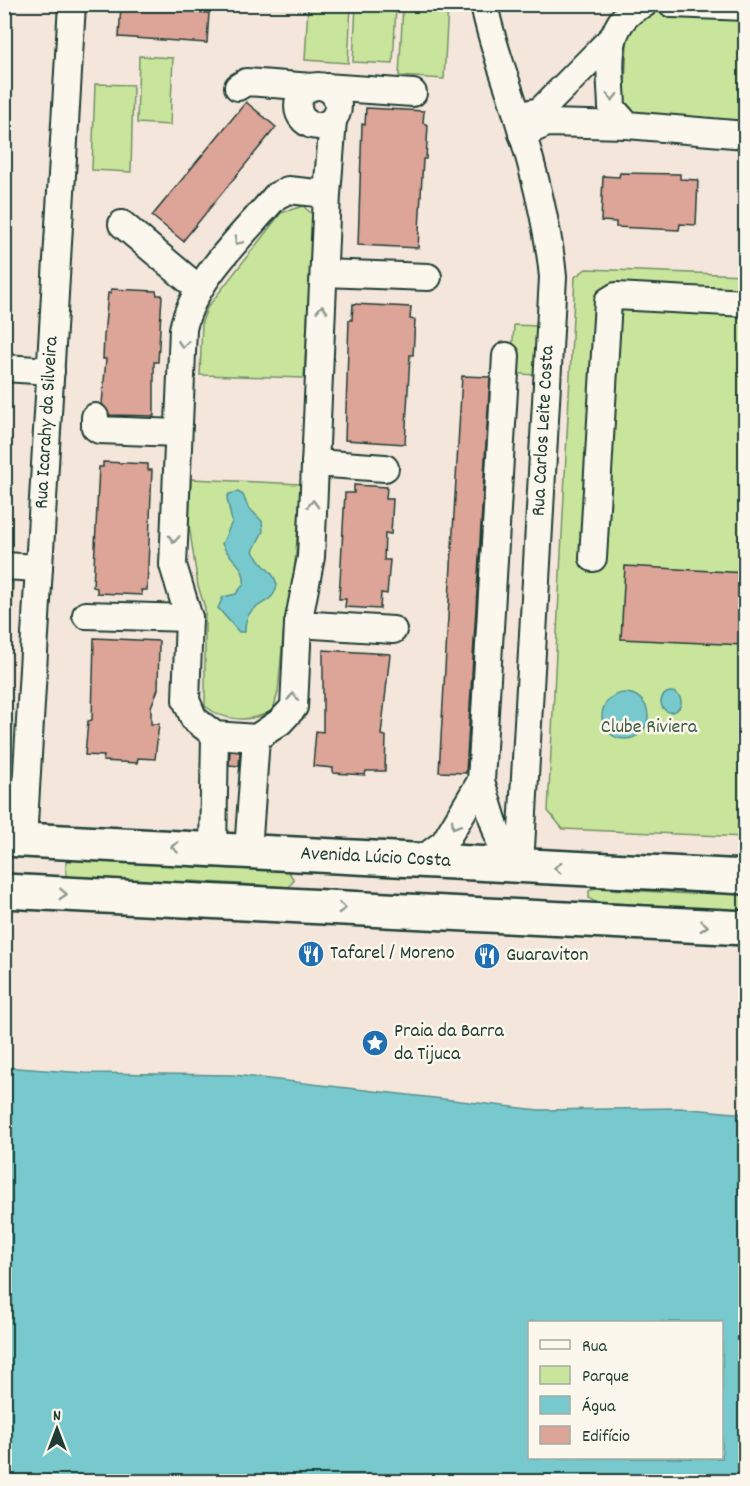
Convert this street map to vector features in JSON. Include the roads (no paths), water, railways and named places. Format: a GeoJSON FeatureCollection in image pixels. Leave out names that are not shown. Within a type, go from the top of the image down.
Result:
{"type":"FeatureCollection","features":[{"type":"Feature","properties":{"kind":"main road","name":"Avenida Lúcio Costa"},"geometry":{"type":"LineString","coordinates":[[14,840],[746,877]]}},
{"type":"Feature","properties":{"kind":"main road"},"geometry":{"type":"LineString","coordinates":[[192,900],[296,893],[303,889],[302,872],[296,867],[252,851]]}},
{"type":"Feature","properties":{"kind":"main road"},"geometry":{"type":"LineString","coordinates":[[662,924],[584,907],[578,898],[579,891],[587,882],[680,874]]}},
{"type":"Feature","properties":{"kind":"main road"},"geometry":{"type":"LineString","coordinates":[[4,891],[746,928]]}},
{"type":"Feature","properties":{"kind":"street","name":"Rua Icarahy da Silveira"},"geometry":{"type":"LineString","coordinates":[[14,840],[39,568],[72,4]]}},
{"type":"Feature","properties":{"kind":"street","name":"Rua Carlos Leite Costa"},"geometry":{"type":"LineString","coordinates":[[484,4],[487,25],[520,125],[548,238],[553,277],[514,866]]}},
{"type":"Feature","properties":{"kind":"street"},"geometry":{"type":"LineString","coordinates":[[520,125],[540,111],[611,39],[620,21],[631,10],[644,4]]}},
{"type":"Feature","properties":{"kind":"street"},"geometry":{"type":"LineString","coordinates":[[672,4],[746,7]]}},
{"type":"Feature","properties":{"kind":"street"},"geometry":{"type":"LineString","coordinates":[[611,39],[612,108],[627,125]]}},
{"type":"Feature","properties":{"kind":"street"},"geometry":{"type":"LineString","coordinates":[[238,87],[246,82],[413,93]]}},
{"type":"Feature","properties":{"kind":"street"},"geometry":{"type":"LineString","coordinates":[[319,87],[331,90],[338,101],[337,115],[333,120],[321,127],[302,120],[297,107],[298,100],[306,89],[319,87]]}},
{"type":"Feature","properties":{"kind":"street"},"geometry":{"type":"LineString","coordinates":[[327,194],[288,190],[280,192],[199,289],[187,311],[183,329],[173,565],[189,618],[186,700],[194,718],[215,735],[256,738],[280,722],[294,706],[298,624],[311,557],[327,194],[333,120]]}},
{"type":"Feature","properties":{"kind":"street"},"geometry":{"type":"LineString","coordinates":[[520,125],[547,123],[627,125],[746,135]]}},
{"type":"Feature","properties":{"kind":"street"},"geometry":{"type":"LineString","coordinates":[[122,224],[199,289]]}},
{"type":"Feature","properties":{"kind":"street"},"geometry":{"type":"LineString","coordinates":[[324,273],[428,277]]}},
{"type":"Feature","properties":{"kind":"street"},"geometry":{"type":"LineString","coordinates":[[593,558],[608,301],[616,296],[746,303]]}},
{"type":"Feature","properties":{"kind":"street"},"geometry":{"type":"LineString","coordinates":[[506,356],[481,781],[514,866]]}},
{"type":"Feature","properties":{"kind":"street"},"geometry":{"type":"LineString","coordinates":[[4,368],[51,371]]}},
{"type":"Feature","properties":{"kind":"street"},"geometry":{"type":"LineString","coordinates":[[94,417],[94,427],[99,430],[178,438]]}},
{"type":"Feature","properties":{"kind":"street"},"geometry":{"type":"LineString","coordinates":[[95,451],[96,442],[101,440],[178,438]]}},
{"type":"Feature","properties":{"kind":"street"},"geometry":{"type":"LineString","coordinates":[[315,459],[385,462]]}},
{"type":"Feature","properties":{"kind":"street"},"geometry":{"type":"LineString","coordinates":[[4,566],[39,568]]}},
{"type":"Feature","properties":{"kind":"street"},"geometry":{"type":"LineString","coordinates":[[86,615],[189,618]]}},
{"type":"Feature","properties":{"kind":"street"},"geometry":{"type":"LineString","coordinates":[[298,624],[393,630]]}},
{"type":"Feature","properties":{"kind":"street"},"geometry":{"type":"LineString","coordinates":[[213,849],[215,735]]}},
{"type":"Feature","properties":{"kind":"street"},"geometry":{"type":"LineString","coordinates":[[252,851],[251,797],[256,738]]}},
{"type":"Feature","properties":{"kind":"street"},"geometry":{"type":"LineString","coordinates":[[420,861],[444,843],[481,781]]}},
{"type":"Feature","properties":{"kind":"street"},"geometry":{"type":"LineString","coordinates":[[215,796],[251,797]]}},
{"type":"Feature","properties":{"kind":"water"},"geometry":{"type":"Polygon","coordinates":[[[238,492],[243,495],[248,507],[262,521],[263,531],[253,551],[273,575],[277,585],[270,598],[249,614],[245,632],[239,632],[218,608],[223,597],[236,594],[244,584],[240,567],[222,544],[232,522],[227,498],[229,494],[238,492]]]}},
{"type":"Feature","properties":{"kind":"water"},"geometry":{"type":"Polygon","coordinates":[[[671,692],[678,695],[681,702],[678,709],[671,712],[664,709],[661,702],[664,695],[671,692]]]}},
{"type":"Feature","properties":{"kind":"water"},"geometry":{"type":"Polygon","coordinates":[[[625,693],[641,700],[648,716],[641,732],[625,739],[609,732],[602,716],[609,700],[625,693]]]}},
{"type":"Feature","properties":{"kind":"water"},"geometry":{"type":"Polygon","coordinates":[[[4,1067],[85,1073],[234,1075],[539,1110],[680,1108],[745,1114],[745,1481],[5,1481],[4,1067]]]}},
{"type":"Feature","properties":{"kind":"place","name":"Tafarel / Moreno"},"geometry":{"type":"Point","coordinates":[311,954]}},
{"type":"Feature","properties":{"kind":"place","name":"Guaraviton"},"geometry":{"type":"Point","coordinates":[487,956]}},
{"type":"Feature","properties":{"kind":"place","name":"Praia da Barra da Tijuca"},"geometry":{"type":"Point","coordinates":[375,1043]}},
{"type":"Feature","properties":{"kind":"park label","name":"Clube Riviera"},"geometry":{"type":"Point","coordinates":[649,728]}}]}
